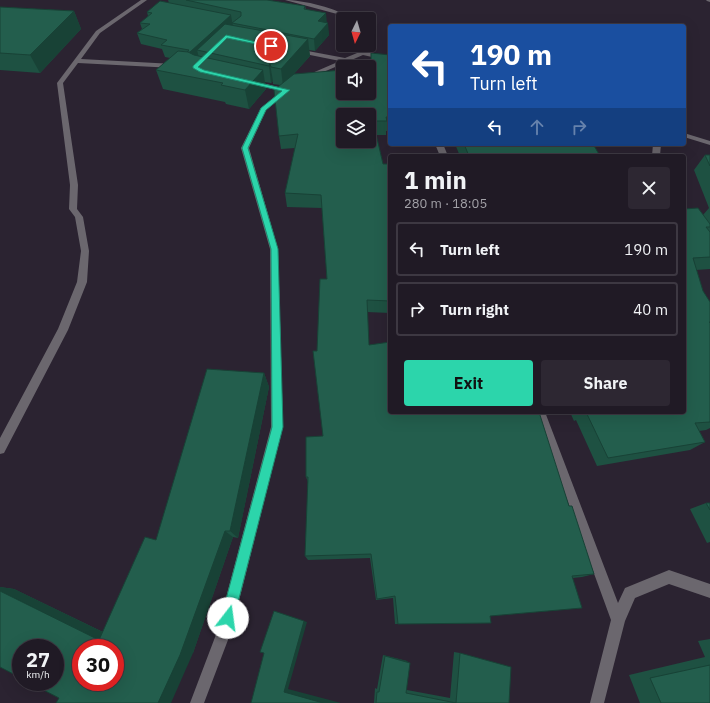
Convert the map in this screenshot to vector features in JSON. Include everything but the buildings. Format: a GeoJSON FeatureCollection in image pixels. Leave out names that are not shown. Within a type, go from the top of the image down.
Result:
{"type":"FeatureCollection","features":[{"type":"Feature","properties":{"kind":"street"},"geometry":{"type":"LineString","coordinates":[[288,0],[336,12]]}},
{"type":"Feature","properties":{"kind":"street"},"geometry":{"type":"LineString","coordinates":[[0,449],[63,330],[82,282],[85,251],[79,217],[73,209],[74,185],[60,83],[98,32],[143,3]]}},
{"type":"Feature","properties":{"kind":"street"},"geometry":{"type":"LineString","coordinates":[[293,50],[346,60],[357,52]]}},
{"type":"Feature","properties":{"kind":"street"},"geometry":{"type":"LineString","coordinates":[[370,52],[388,58]]}},
{"type":"Feature","properties":{"kind":"street"},"geometry":{"type":"LineString","coordinates":[[77,61],[179,66]]}},
{"type":"Feature","properties":{"kind":"street"},"geometry":{"type":"LineString","coordinates":[[198,703],[224,632],[278,427],[274,249],[245,148],[263,109],[300,79],[336,64]]}},
{"type":"Feature","properties":{"kind":"street"},"geometry":{"type":"LineString","coordinates":[[248,82],[287,90]]}},
{"type":"Feature","properties":{"kind":"street"},"geometry":{"type":"LineString","coordinates":[[686,136],[710,143]]}},
{"type":"Feature","properties":{"kind":"street"},"geometry":{"type":"LineString","coordinates":[[541,414],[618,620]]}},
{"type":"Feature","properties":{"kind":"street"},"geometry":{"type":"LineString","coordinates":[[597,703],[618,620],[630,593],[669,577],[710,591]]}},
{"type":"Feature","properties":{"kind":"route"},"geometry":{"type":"LineString","coordinates":[[228,618],[278,427],[274,249],[245,148],[263,109],[287,90],[202,71],[195,67],[226,37],[271,46]]}}]}
